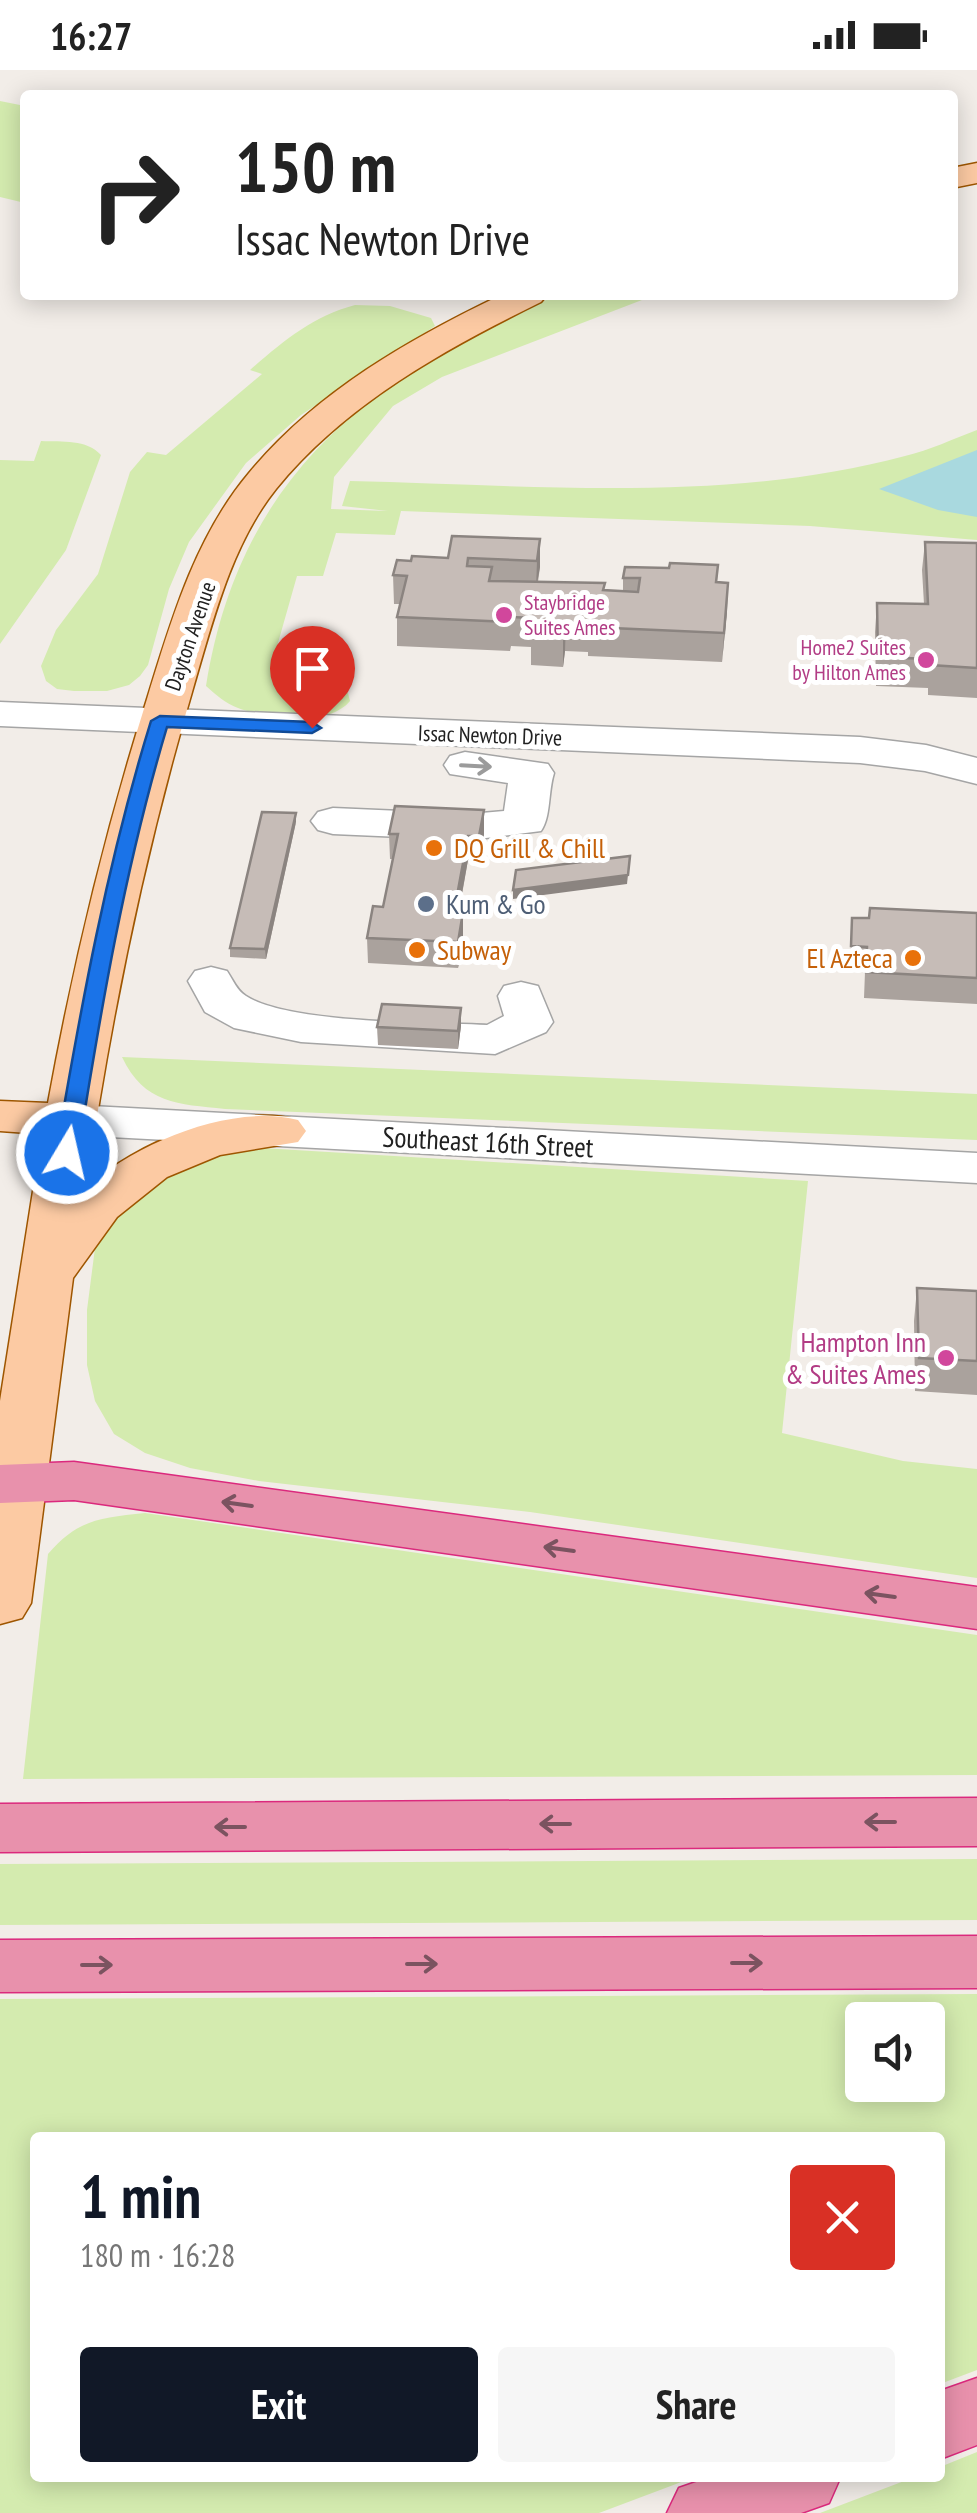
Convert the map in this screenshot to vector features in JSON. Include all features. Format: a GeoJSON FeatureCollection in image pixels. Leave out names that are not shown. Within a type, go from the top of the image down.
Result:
{"type":"FeatureCollection","features":[{"type":"Feature","properties":{"kind":"highway"},"geometry":{"type":"LineString","coordinates":[[9,1483],[74,1481],[977,1608]]}},
{"type":"Feature","properties":{"kind":"highway"},"geometry":{"type":"LineString","coordinates":[[0,1828],[977,1822]]}},
{"type":"Feature","properties":{"kind":"highway"},"geometry":{"type":"LineString","coordinates":[[0,1966],[977,1962]]}},
{"type":"Feature","properties":{"kind":"highway"},"geometry":{"type":"LineString","coordinates":[[945,2423],[977,2411]]}},
{"type":"Feature","properties":{"kind":"highway"},"geometry":{"type":"LineString","coordinates":[[707,2513],[790,2482]]}},
{"type":"Feature","properties":{"kind":"main road","name":"Dayton Avenue"},"geometry":{"type":"LineString","coordinates":[[0,1603],[9,1483],[48,1286],[100,950],[136,799],[224,543],[262,481],[319,423],[388,372],[472,322],[518,300]]}},
{"type":"Feature","properties":{"kind":"main road","name":"Southeast 16th Street"},"geometry":{"type":"LineString","coordinates":[[0,1116],[72,1120]]}},
{"type":"Feature","properties":{"kind":"main road"},"geometry":{"type":"LineString","coordinates":[[48,1286],[72,1238],[99,1201],[148,1164],[206,1140],[280,1131]]}},
{"type":"Feature","properties":{"kind":"street","name":"Issac Newton Drive"},"geometry":{"type":"LineString","coordinates":[[0,714],[860,750],[926,758],[977,771]]}},
{"type":"Feature","properties":{"kind":"street"},"geometry":{"type":"LineString","coordinates":[[333,822],[470,827],[526,822],[525,795],[533,773],[508,768],[343,759]]}},
{"type":"Feature","properties":{"kind":"street"},"geometry":{"type":"LineString","coordinates":[[211,981],[222,1002],[250,1018],[301,1028],[494,1040],[530,1022],[520,996]]}},
{"type":"Feature","properties":{"kind":"street","name":"Southeast 16th Street"},"geometry":{"type":"LineString","coordinates":[[72,1120],[977,1168]]}},
{"type":"Feature","properties":{"kind":"green space"},"geometry":{"type":"Polygon","coordinates":[[[0,101],[20,105],[20,202],[0,197],[0,101]]]}},
{"type":"Feature","properties":{"kind":"green space"},"geometry":{"type":"Polygon","coordinates":[[[547,300],[642,300],[442,377],[393,406],[334,477],[331,509],[388,511],[342,506],[350,481],[629,488],[768,481],[905,456],[977,430],[977,540],[810,526],[401,511],[395,535],[336,533],[323,576],[297,576],[276,650],[300,654],[274,668],[312,692],[330,687],[343,690],[350,701],[328,715],[297,718],[265,715],[225,701],[206,686],[223,611],[249,547],[283,490],[324,441],[373,399],[428,361],[547,300]]]}},
{"type":"Feature","properties":{"kind":"green space"},"geometry":{"type":"Polygon","coordinates":[[[355,305],[390,306],[431,318],[435,326],[301,415],[246,463],[189,542],[169,589],[148,665],[140,676],[129,685],[107,691],[57,689],[46,681],[41,666],[56,630],[98,574],[130,472],[147,452],[166,455],[262,374],[250,370],[286,340],[325,316],[355,305]]]}},
{"type":"Feature","properties":{"kind":"green space"},"geometry":{"type":"Polygon","coordinates":[[[41,441],[81,444],[101,455],[66,550],[0,644],[0,460],[34,461],[41,441]]]}},
{"type":"Feature","properties":{"kind":"green space"},"geometry":{"type":"Polygon","coordinates":[[[122,1057],[977,1094],[977,1140],[225,1109],[178,1103],[152,1093],[131,1073],[122,1057]]]}},
{"type":"Feature","properties":{"kind":"green space"},"geometry":{"type":"Polygon","coordinates":[[[262,1148],[808,1181],[782,1433],[903,1461],[977,1469],[977,1578],[530,1512],[259,1481],[190,1468],[145,1453],[114,1434],[95,1401],[87,1365],[87,1310],[95,1248],[115,1207],[195,1151],[262,1148]]]}},
{"type":"Feature","properties":{"kind":"green space"},"geometry":{"type":"Polygon","coordinates":[[[145,1513],[977,1635],[977,1775],[23,1779],[48,1554],[69,1534],[91,1522],[145,1513]]]}},
{"type":"Feature","properties":{"kind":"green space"},"geometry":{"type":"Polygon","coordinates":[[[977,1859],[977,1920],[0,1925],[0,1864],[977,1859]]]}},
{"type":"Feature","properties":{"kind":"green space"},"geometry":{"type":"Polygon","coordinates":[[[977,1994],[977,2370],[945,2382],[945,2132],[30,2132],[30,2482],[681,2482],[599,2513],[0,2513],[0,1999],[977,1994]]]}},
{"type":"Feature","properties":{"kind":"green space"},"geometry":{"type":"Polygon","coordinates":[[[977,2452],[977,2513],[820,2513],[901,2482],[945,2482],[945,2465],[977,2452]]]}},
{"type":"Feature","properties":{"kind":"water"},"geometry":{"type":"Polygon","coordinates":[[[977,450],[977,517],[938,510],[879,489],[977,450]]]}},
{"type":"Feature","properties":{"kind":"building"},"geometry":{"type":"Polygon","coordinates":[[[452,536],[540,539],[537,561],[468,558],[467,566],[492,567],[489,581],[605,583],[603,590],[638,592],[640,578],[623,578],[625,567],[669,568],[670,563],[718,565],[716,582],[728,583],[724,633],[589,627],[590,623],[566,622],[563,637],[531,636],[534,618],[511,617],[510,622],[397,617],[407,576],[393,575],[397,560],[411,561],[412,556],[448,558],[452,536]]]}},
{"type":"Feature","properties":{"kind":"building","name":"Home2 Suites by Hilton Ames"},"geometry":{"type":"Polygon","coordinates":[[[925,542],[977,543],[977,668],[930,665],[930,659],[878,657],[877,603],[928,604],[925,542]]]}},
{"type":"Feature","properties":{"kind":"building"},"geometry":{"type":"Polygon","coordinates":[[[395,806],[484,810],[479,836],[468,836],[454,912],[463,912],[458,942],[367,938],[373,906],[383,907],[398,834],[389,834],[395,806]]]}},
{"type":"Feature","properties":{"kind":"building"},"geometry":{"type":"Polygon","coordinates":[[[262,812],[296,813],[265,949],[230,948],[262,812]]]}},
{"type":"Feature","properties":{"kind":"building"},"geometry":{"type":"Polygon","coordinates":[[[630,856],[628,875],[513,890],[516,870],[630,856]]]}},
{"type":"Feature","properties":{"kind":"building"},"geometry":{"type":"Polygon","coordinates":[[[870,908],[977,913],[977,978],[866,972],[867,947],[851,946],[852,918],[869,918],[870,908]]]}},
{"type":"Feature","properties":{"kind":"building"},"geometry":{"type":"Polygon","coordinates":[[[382,1004],[461,1008],[458,1031],[377,1027],[382,1004]]]}},
{"type":"Feature","properties":{"kind":"building"},"geometry":{"type":"Polygon","coordinates":[[[917,1288],[977,1291],[977,1361],[919,1358],[917,1288]]]}},
{"type":"Feature","properties":{"kind":"place","name":"Staybridge Suites Ames"},"geometry":{"type":"Point","coordinates":[504,615]}},
{"type":"Feature","properties":{"kind":"place","name":"Home2 Suites by Hilton Ames"},"geometry":{"type":"Point","coordinates":[926,660]}},
{"type":"Feature","properties":{"kind":"place","name":"DQ Grill & Chill"},"geometry":{"type":"Point","coordinates":[434,848]}},
{"type":"Feature","properties":{"kind":"place","name":"Kum & Go"},"geometry":{"type":"Point","coordinates":[426,904]}},
{"type":"Feature","properties":{"kind":"place","name":"Subway"},"geometry":{"type":"Point","coordinates":[417,950]}},
{"type":"Feature","properties":{"kind":"place","name":"El Azteca"},"geometry":{"type":"Point","coordinates":[913,958]}},
{"type":"Feature","properties":{"kind":"place","name":"Hampton Inn & Suites Ames"},"geometry":{"type":"Point","coordinates":[946,1358]}},
{"type":"Feature","properties":{"kind":"route"},"geometry":{"type":"LineString","coordinates":[[67,1153],[100,950],[136,799],[160,721],[312,728]]}}]}
